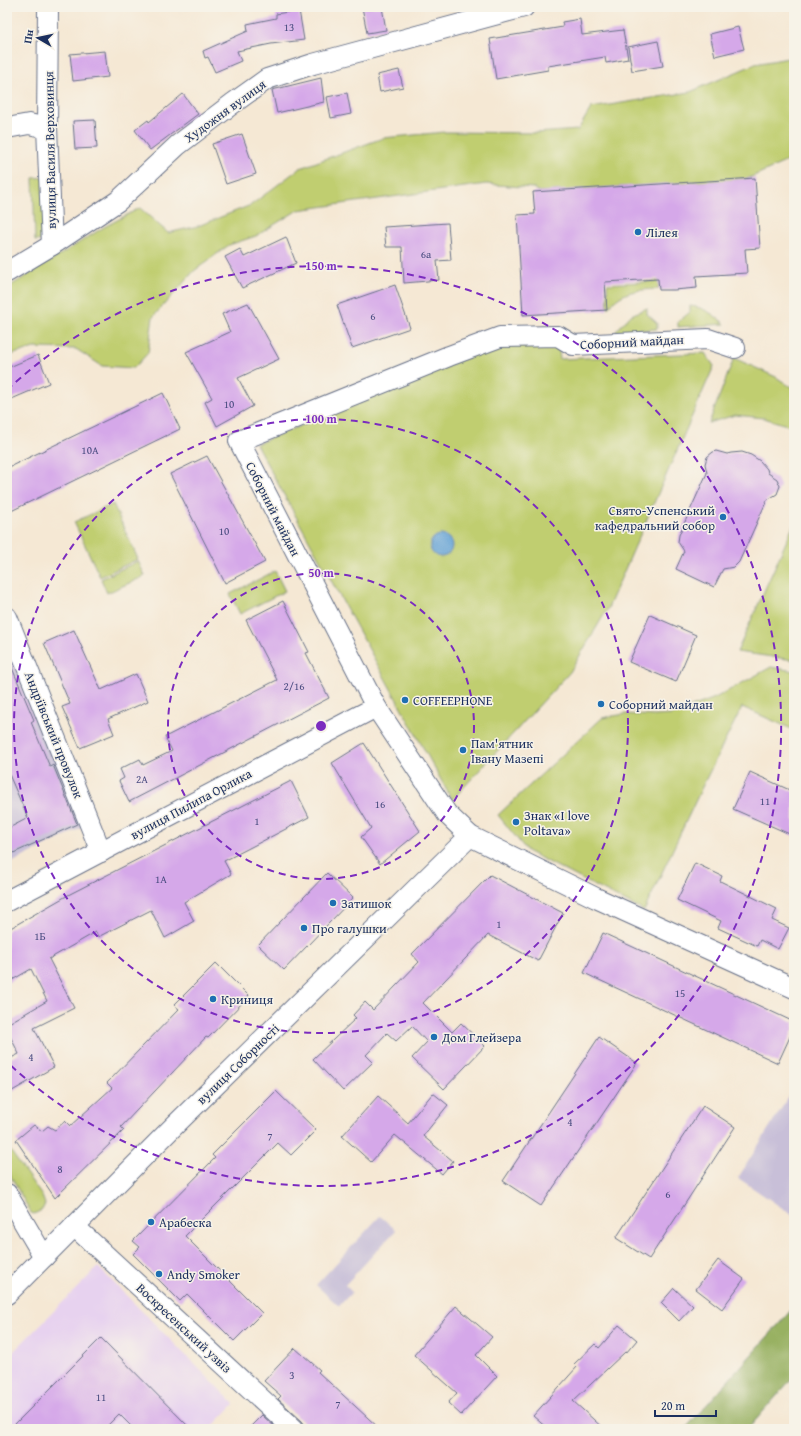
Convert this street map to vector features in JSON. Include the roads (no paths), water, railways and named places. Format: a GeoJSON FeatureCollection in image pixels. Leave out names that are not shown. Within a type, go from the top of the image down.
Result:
{"type":"FeatureCollection","features":[{"type":"Feature","properties":{"kind":"street","name":"вулиця Василя Верховинця"},"geometry":{"type":"LineString","coordinates":[[48,7],[47,128],[52,245]]}},
{"type":"Feature","properties":{"kind":"street","name":"Художня вулиця"},"geometry":{"type":"LineString","coordinates":[[7,272],[52,245],[118,201],[150,173],[178,145],[267,79],[313,64],[524,7]]}},
{"type":"Feature","properties":{"kind":"street"},"geometry":{"type":"LineString","coordinates":[[7,128],[29,124],[47,128]]}},
{"type":"Feature","properties":{"kind":"street","name":"Соборний майдан"},"geometry":{"type":"LineString","coordinates":[[735,348],[708,339],[573,345],[558,336],[500,337],[238,441],[376,707],[447,814],[470,836],[596,898],[794,988]]}},
{"type":"Feature","properties":{"kind":"street","name":"Андріївський провулок"},"geometry":{"type":"LineString","coordinates":[[7,617],[101,852]]}},
{"type":"Feature","properties":{"kind":"street","name":"вулиця Пилипа Орлика"},"geometry":{"type":"LineString","coordinates":[[7,901],[376,707]]}},
{"type":"Feature","properties":{"kind":"street","name":"вулиця Соборності"},"geometry":{"type":"LineString","coordinates":[[7,1294],[74,1226],[470,836]]}},
{"type":"Feature","properties":{"kind":"street"},"geometry":{"type":"LineString","coordinates":[[7,1194],[44,1257]]}},
{"type":"Feature","properties":{"kind":"street","name":"Воскресенський узвіз"},"geometry":{"type":"LineString","coordinates":[[74,1226],[294,1429]]}},
{"type":"Feature","properties":{"kind":"water"},"geometry":{"type":"Polygon","coordinates":[[[441,535],[449,538],[452,546],[449,554],[441,557],[433,554],[430,546],[433,538],[441,535]]]}},
{"type":"Feature","properties":{"kind":"place","name":"Лілея"},"geometry":{"type":"Point","coordinates":[638,232]}},
{"type":"Feature","properties":{"kind":"place","name":"Свято-Успенський кафедральний собор"},"geometry":{"type":"Point","coordinates":[723,517]}},
{"type":"Feature","properties":{"kind":"place","name":"COFFEEPHONE"},"geometry":{"type":"Point","coordinates":[405,700]}},
{"type":"Feature","properties":{"kind":"place","name":"Соборний майдан"},"geometry":{"type":"Point","coordinates":[601,704]}},
{"type":"Feature","properties":{"kind":"place","name":"Пам'ятник Івану Мазепі"},"geometry":{"type":"Point","coordinates":[463,750]}},
{"type":"Feature","properties":{"kind":"place","name":"Знак «I love Poltava»"},"geometry":{"type":"Point","coordinates":[516,822]}},
{"type":"Feature","properties":{"kind":"place","name":"Затишок"},"geometry":{"type":"Point","coordinates":[333,903]}},
{"type":"Feature","properties":{"kind":"place","name":"Про галушки"},"geometry":{"type":"Point","coordinates":[304,928]}},
{"type":"Feature","properties":{"kind":"place","name":"Криниця"},"geometry":{"type":"Point","coordinates":[213,999]}},
{"type":"Feature","properties":{"kind":"place","name":"Дом Глейзера"},"geometry":{"type":"Point","coordinates":[434,1037]}},
{"type":"Feature","properties":{"kind":"place","name":"Арабеска"},"geometry":{"type":"Point","coordinates":[151,1222]}},
{"type":"Feature","properties":{"kind":"place","name":"Andy Smoker"},"geometry":{"type":"Point","coordinates":[159,1274]}}]}
